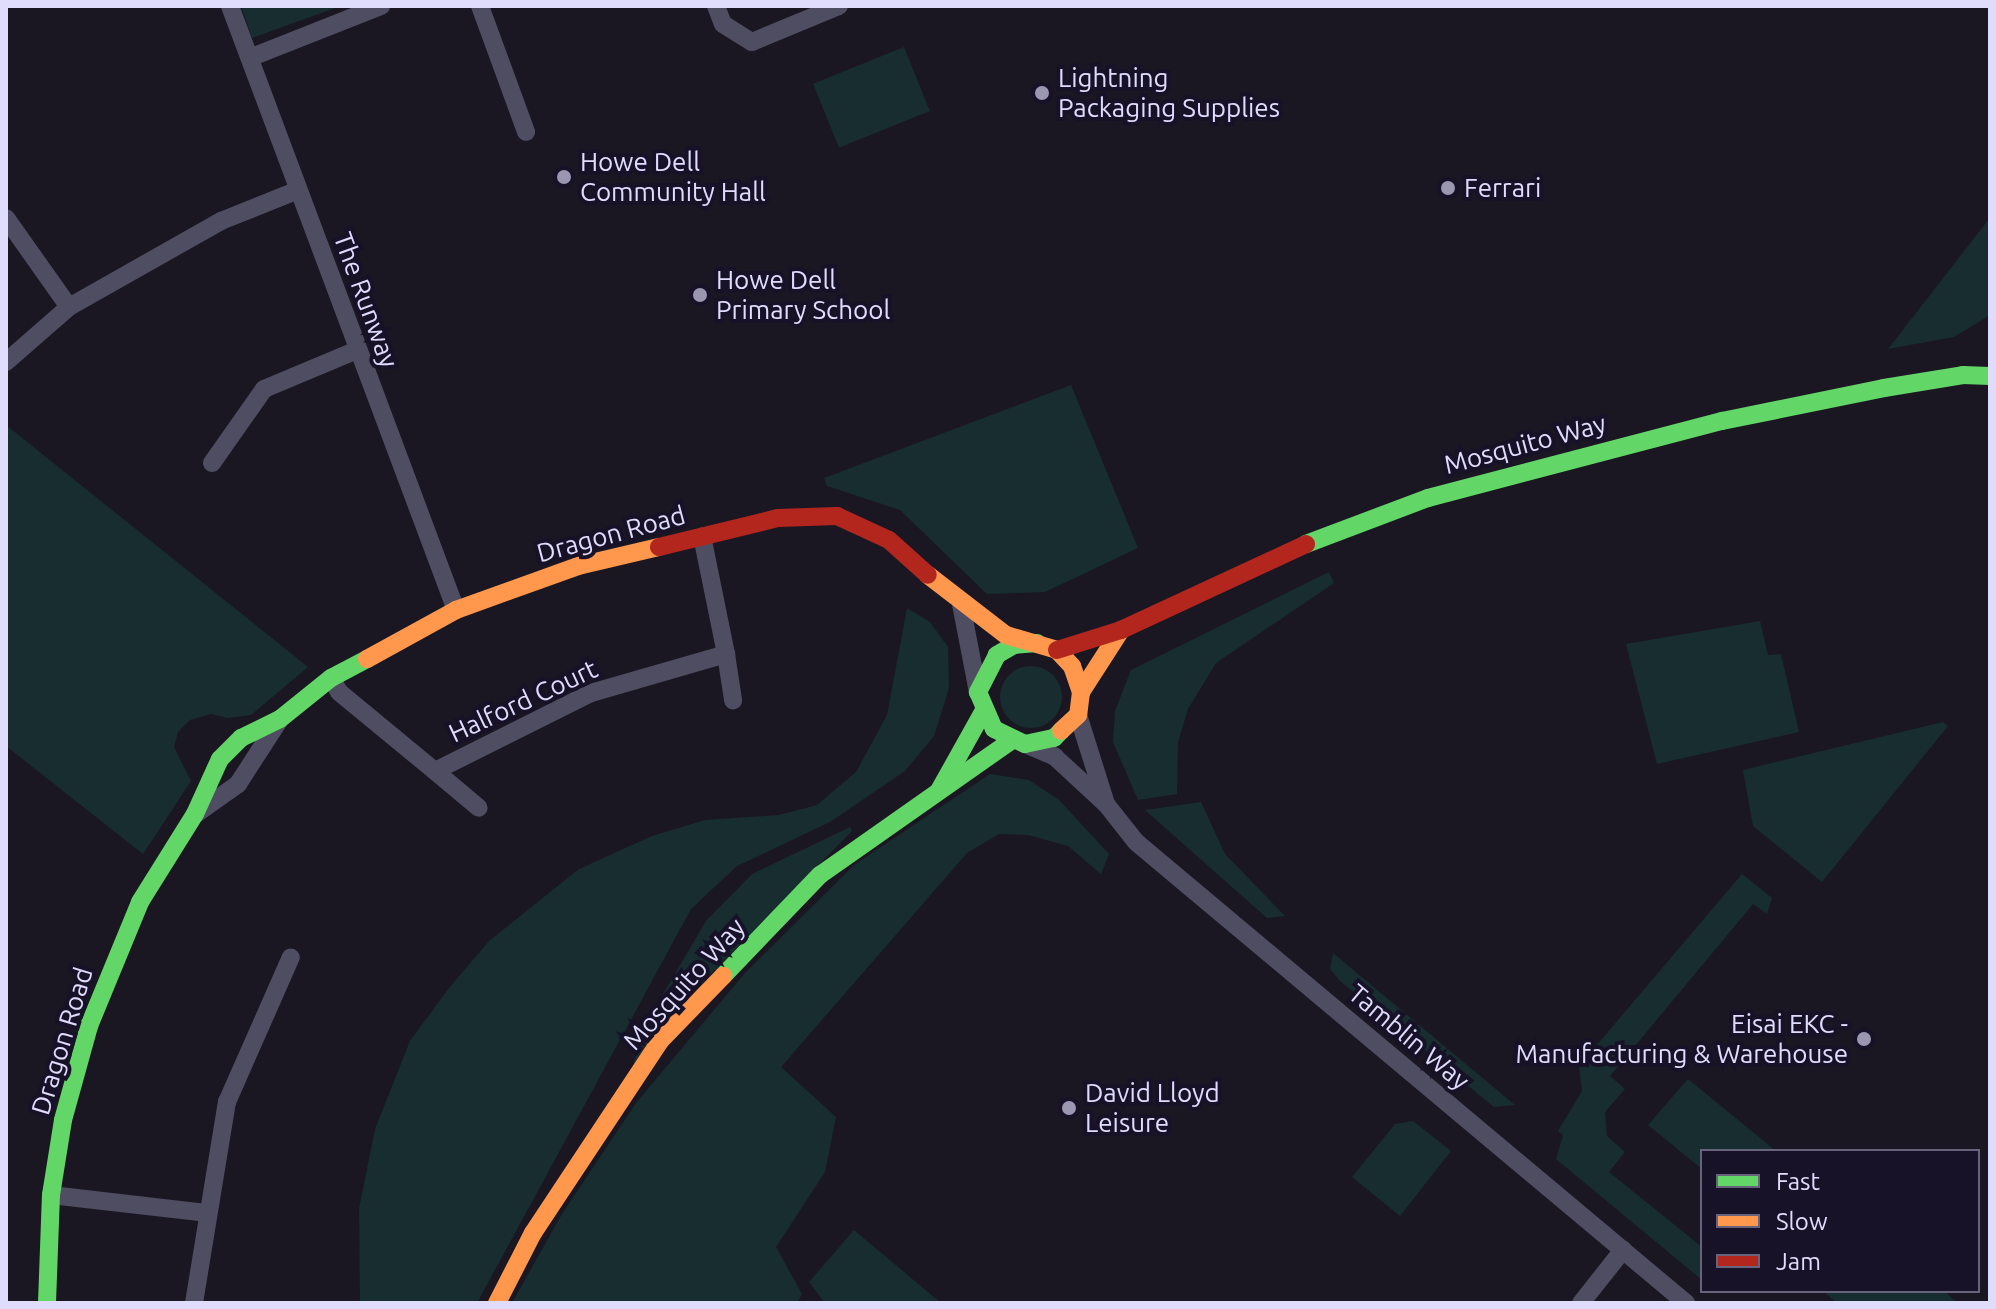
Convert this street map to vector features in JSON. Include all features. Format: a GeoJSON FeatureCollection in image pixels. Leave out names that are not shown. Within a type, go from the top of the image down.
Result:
{"type":"FeatureCollection","features":[{"type":"Feature","properties":{"kind":"street","name":"The Runway"},"geometry":{"type":"LineString","coordinates":[[230,6],[252,57],[355,351],[456,610]]}},
{"type":"Feature","properties":{"kind":"street"},"geometry":{"type":"LineString","coordinates":[[252,57],[381,6]]}},
{"type":"Feature","properties":{"kind":"street"},"geometry":{"type":"LineString","coordinates":[[480,6],[526,132]]}},
{"type":"Feature","properties":{"kind":"street"},"geometry":{"type":"LineString","coordinates":[[716,6],[723,24],[752,42],[839,6]]}},
{"type":"Feature","properties":{"kind":"street"},"geometry":{"type":"LineString","coordinates":[[6,362],[69,307],[221,221],[298,190]]}},
{"type":"Feature","properties":{"kind":"street"},"geometry":{"type":"LineString","coordinates":[[6,218],[69,307]]}},
{"type":"Feature","properties":{"kind":"street"},"geometry":{"type":"LineString","coordinates":[[212,463],[264,389],[355,351]]}},
{"type":"Feature","properties":{"kind":"street","name":"Mosquito Way"},"geometry":{"type":"LineString","coordinates":[[1963,375],[1990,357]]}},
{"type":"Feature","properties":{"kind":"street","name":"Mosquito Way"},"geometry":{"type":"LineString","coordinates":[[1057,650],[1121,630],[1302,545],[1428,498],[1722,421],[1963,375],[1990,376]]}},
{"type":"Feature","properties":{"kind":"street","name":"Dragon Road"},"geometry":{"type":"LineString","coordinates":[[47,1303],[51,1195],[63,1120],[94,1012],[140,902],[195,814],[220,759],[241,738],[280,719],[331,678],[456,610],[578,566],[778,518],[837,516],[889,540],[961,604],[1006,635],[1037,643]]}},
{"type":"Feature","properties":{"kind":"street"},"geometry":{"type":"LineString","coordinates":[[702,536],[733,700]]}},
{"type":"Feature","properties":{"kind":"street"},"geometry":{"type":"LineString","coordinates":[[961,604],[983,712],[994,729],[1018,742],[1054,738],[1078,715],[1081,692],[1121,630]]}},
{"type":"Feature","properties":{"kind":"street"},"geometry":{"type":"LineString","coordinates":[[978,692],[997,655],[1014,645],[1037,643],[1057,650],[1072,666],[1081,692]]}},
{"type":"Feature","properties":{"kind":"street","name":"Halford Court"},"geometry":{"type":"LineString","coordinates":[[435,771],[591,693],[726,654]]}},
{"type":"Feature","properties":{"kind":"street","name":"Halford Court"},"geometry":{"type":"LineString","coordinates":[[331,678],[339,692],[479,808]]}},
{"type":"Feature","properties":{"kind":"street","name":"Mosquito Way"},"geometry":{"type":"LineString","coordinates":[[940,789],[983,712]]}},
{"type":"Feature","properties":{"kind":"street","name":"Tamblin Way"},"geometry":{"type":"LineString","coordinates":[[1078,715],[1106,804]]}},
{"type":"Feature","properties":{"kind":"street","name":"Dragon Road"},"geometry":{"type":"LineString","coordinates":[[195,814],[238,784],[280,719]]}},
{"type":"Feature","properties":{"kind":"street","name":"Mosquito Way"},"geometry":{"type":"LineString","coordinates":[[497,1303],[533,1233],[660,1041],[820,875],[940,789],[1018,742]]}},
{"type":"Feature","properties":{"kind":"street","name":"Tamblin Way"},"geometry":{"type":"LineString","coordinates":[[1018,742],[1055,757],[1106,804],[1136,842],[1686,1303]]}},
{"type":"Feature","properties":{"kind":"street"},"geometry":{"type":"LineString","coordinates":[[194,1303],[206,1213],[227,1102],[291,957]]}},
{"type":"Feature","properties":{"kind":"street"},"geometry":{"type":"LineString","coordinates":[[51,1195],[206,1213]]}},
{"type":"Feature","properties":{"kind":"street"},"geometry":{"type":"LineString","coordinates":[[1581,1303],[1623,1250]]}},
{"type":"Feature","properties":{"kind":"green space"},"geometry":{"type":"Polygon","coordinates":[[[241,6],[341,6],[252,38],[241,6]]]}},
{"type":"Feature","properties":{"kind":"green space"},"geometry":{"type":"Polygon","coordinates":[[[904,47],[930,111],[839,148],[813,84],[904,47]]]}},
{"type":"Feature","properties":{"kind":"green space"},"geometry":{"type":"Polygon","coordinates":[[[1989,219],[1990,315],[1954,337],[1888,349],[1989,219]]]}},
{"type":"Feature","properties":{"kind":"green space"},"geometry":{"type":"Polygon","coordinates":[[[1071,385],[1138,548],[1045,592],[987,594],[900,510],[827,486],[824,478],[1071,385]]]}},
{"type":"Feature","properties":{"kind":"green space"},"geometry":{"type":"Polygon","coordinates":[[[6,425],[308,667],[251,715],[228,718],[211,714],[190,720],[178,732],[174,747],[191,781],[143,854],[6,746],[6,425]]]}},
{"type":"Feature","properties":{"kind":"green space"},"geometry":{"type":"Polygon","coordinates":[[[1329,572],[1334,583],[1216,663],[1188,709],[1178,742],[1177,794],[1138,800],[1113,742],[1115,711],[1131,670],[1329,572]]]}},
{"type":"Feature","properties":{"kind":"green space"},"geometry":{"type":"Polygon","coordinates":[[[907,608],[930,622],[948,647],[949,688],[934,736],[905,771],[830,822],[737,866],[691,909],[477,1303],[360,1303],[359,1209],[375,1129],[410,1041],[449,988],[489,941],[579,869],[652,836],[705,820],[779,815],[817,805],[856,772],[887,715],[907,608]]]}},
{"type":"Feature","properties":{"kind":"green space"},"geometry":{"type":"Polygon","coordinates":[[[1760,621],[1768,655],[1781,654],[1799,732],[1657,764],[1626,644],[1760,621]]]}},
{"type":"Feature","properties":{"kind":"green space"},"geometry":{"type":"Polygon","coordinates":[[[1031,666],[1043,668],[1053,675],[1060,685],[1060,709],[1053,719],[1043,726],[1031,728],[1019,726],[1009,719],[1002,709],[1000,697],[1002,685],[1009,675],[1019,668],[1031,666]]]}},
{"type":"Feature","properties":{"kind":"green space"},"geometry":{"type":"Polygon","coordinates":[[[1943,722],[1948,726],[1822,882],[1753,826],[1743,770],[1943,722]]]}},
{"type":"Feature","properties":{"kind":"green space"},"geometry":{"type":"Polygon","coordinates":[[[990,774],[1029,780],[1059,800],[1109,854],[1101,874],[1068,846],[1028,835],[999,834],[967,853],[781,1067],[836,1117],[825,1172],[776,1247],[802,1294],[797,1303],[512,1303],[562,1214],[636,1103],[745,973],[854,865],[990,774]]]}},
{"type":"Feature","properties":{"kind":"green space"},"geometry":{"type":"Polygon","coordinates":[[[1201,802],[1225,854],[1285,916],[1267,918],[1145,810],[1201,802]]]}},
{"type":"Feature","properties":{"kind":"green space"},"geometry":{"type":"Polygon","coordinates":[[[850,827],[852,831],[696,989],[633,1065],[646,1023],[706,921],[752,874],[850,827]]]}},
{"type":"Feature","properties":{"kind":"green space"},"geometry":{"type":"Polygon","coordinates":[[[1742,874],[1772,898],[1767,914],[1753,904],[1610,1076],[1625,1089],[1605,1112],[1607,1136],[1625,1152],[1609,1172],[1700,1245],[1700,1278],[1556,1159],[1563,1135],[1558,1131],[1582,1091],[1579,1066],[1742,874]]]}},
{"type":"Feature","properties":{"kind":"green space"},"geometry":{"type":"Polygon","coordinates":[[[1333,953],[1515,1105],[1494,1107],[1340,981],[1330,969],[1333,953]]]}},
{"type":"Feature","properties":{"kind":"green space"},"geometry":{"type":"Polygon","coordinates":[[[1688,1079],[1774,1149],[1700,1149],[1700,1167],[1648,1125],[1688,1079]]]}},
{"type":"Feature","properties":{"kind":"green space"},"geometry":{"type":"Polygon","coordinates":[[[1413,1121],[1451,1151],[1400,1216],[1352,1177],[1395,1124],[1413,1121]]]}},
{"type":"Feature","properties":{"kind":"green space"},"geometry":{"type":"Polygon","coordinates":[[[854,1230],[941,1303],[825,1303],[809,1282],[854,1230]]]}},
{"type":"Feature","properties":{"kind":"green space"},"geometry":{"type":"Polygon","coordinates":[[[1825,1293],[1946,1293],[1958,1303],[1837,1303],[1825,1293]]]}},
{"type":"Feature","properties":{"kind":"traffic: fast"},"geometry":{"type":"LineString","coordinates":[[1306,544],[1428,498],[1722,421],[1884,388],[1963,375],[1990,376]]}},
{"type":"Feature","properties":{"kind":"traffic: fast"},"geometry":{"type":"LineString","coordinates":[[1037,643],[1014,645],[997,655],[978,692],[994,729],[1025,744],[1054,738],[1061,731]]}},
{"type":"Feature","properties":{"kind":"traffic: fast"},"geometry":{"type":"LineString","coordinates":[[47,1303],[51,1195],[63,1120],[89,1026],[140,902],[195,814],[220,759],[241,738],[280,719],[331,678],[367,659]]}},
{"type":"Feature","properties":{"kind":"traffic: fast"},"geometry":{"type":"LineString","coordinates":[[940,789],[983,712]]}},
{"type":"Feature","properties":{"kind":"traffic: fast"},"geometry":{"type":"LineString","coordinates":[[723,976],[820,875],[1011,741]]}},
{"type":"Feature","properties":{"kind":"traffic: slow"},"geometry":{"type":"LineString","coordinates":[[367,659],[456,610],[578,566],[659,547]]}},
{"type":"Feature","properties":{"kind":"traffic: slow"},"geometry":{"type":"LineString","coordinates":[[928,575],[1006,635],[1057,650],[1072,666],[1081,692],[1078,715],[1061,731]]}},
{"type":"Feature","properties":{"kind":"traffic: slow"},"geometry":{"type":"LineString","coordinates":[[1081,692],[1121,630]]}},
{"type":"Feature","properties":{"kind":"traffic: slow"},"geometry":{"type":"LineString","coordinates":[[497,1303],[533,1233],[660,1041],[723,976]]}},
{"type":"Feature","properties":{"kind":"traffic: jam"},"geometry":{"type":"LineString","coordinates":[[659,547],[778,518],[837,516],[889,540],[928,575]]}},
{"type":"Feature","properties":{"kind":"traffic: jam"},"geometry":{"type":"LineString","coordinates":[[1057,650],[1121,630],[1306,544]]}},
{"type":"Feature","properties":{"kind":"place","name":"Lightning Packaging Supplies"},"geometry":{"type":"Point","coordinates":[1042,93]}},
{"type":"Feature","properties":{"kind":"place","name":"Howe Dell Community Hall"},"geometry":{"type":"Point","coordinates":[564,177]}},
{"type":"Feature","properties":{"kind":"place","name":"Ferrari"},"geometry":{"type":"Point","coordinates":[1448,188]}},
{"type":"Feature","properties":{"kind":"place","name":"Howe Dell Primary School"},"geometry":{"type":"Point","coordinates":[700,295]}},
{"type":"Feature","properties":{"kind":"place","name":"Eisai EKC - Manufacturing & Warehouse"},"geometry":{"type":"Point","coordinates":[1864,1039]}},
{"type":"Feature","properties":{"kind":"place","name":"David Lloyd Leisure"},"geometry":{"type":"Point","coordinates":[1069,1108]}}]}
